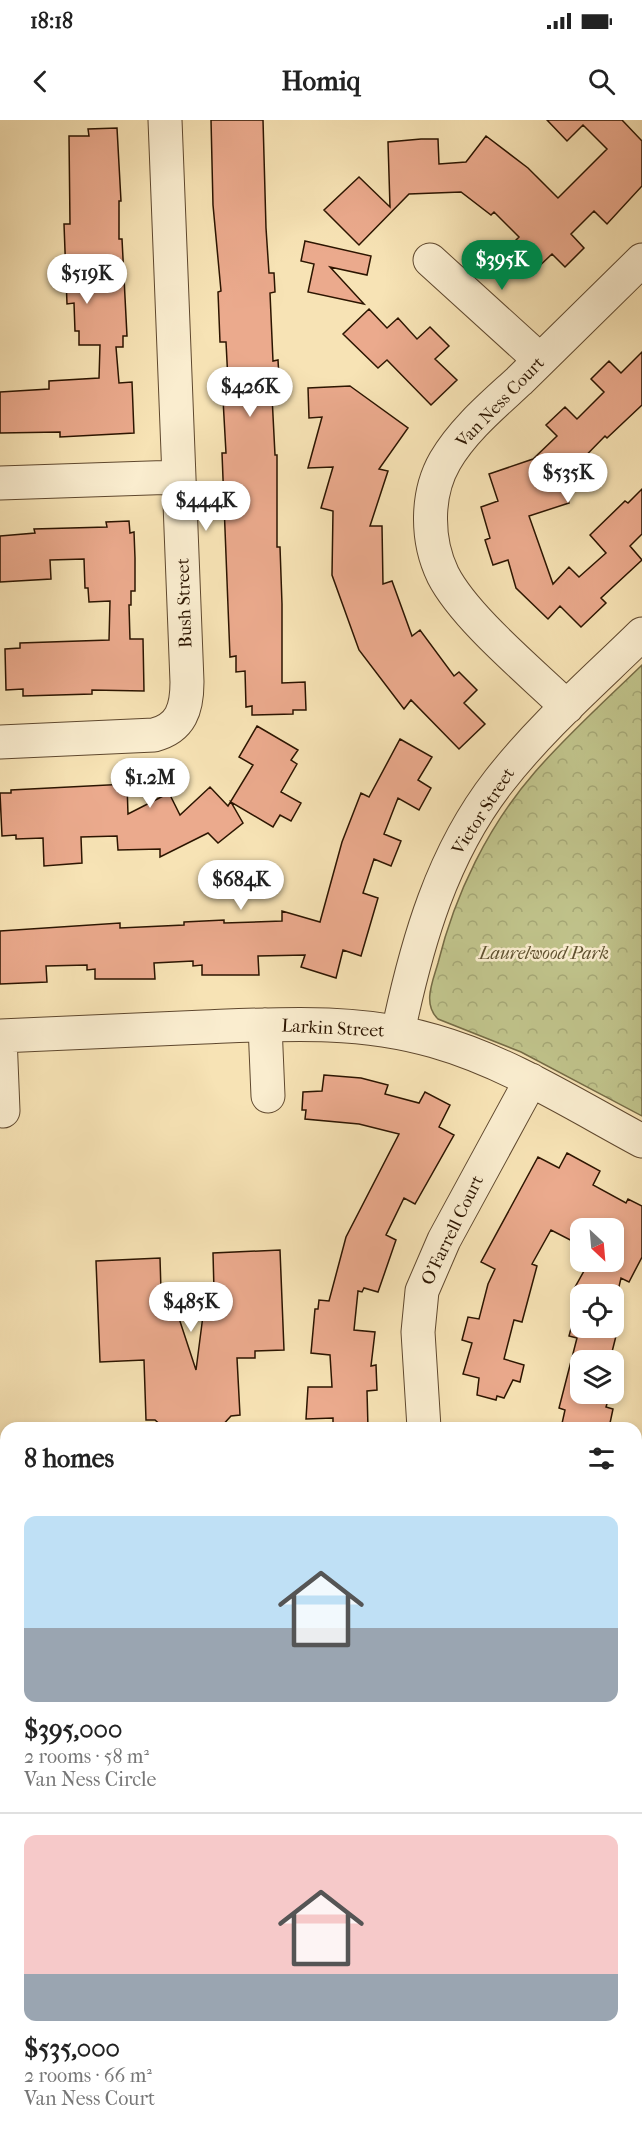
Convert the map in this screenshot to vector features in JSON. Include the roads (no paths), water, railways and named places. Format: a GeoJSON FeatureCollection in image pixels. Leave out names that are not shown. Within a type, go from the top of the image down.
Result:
{"type":"FeatureCollection","features":[{"type":"Feature","properties":{"kind":"street","name":"Bush Street"},"geometry":{"type":"LineString","coordinates":[[0,742],[154,735],[171,728],[183,716],[187,702],[165,120]]}},
{"type":"Feature","properties":{"kind":"street"},"geometry":{"type":"LineString","coordinates":[[430,260],[540,360]]}},
{"type":"Feature","properties":{"kind":"street","name":"Van Ness Court"},"geometry":{"type":"LineString","coordinates":[[567,707],[451,589],[436,554],[430,517],[437,478],[457,443],[642,260]]}},
{"type":"Feature","properties":{"kind":"street"},"geometry":{"type":"LineString","coordinates":[[0,483],[179,477]]}},
{"type":"Feature","properties":{"kind":"street","name":"Victor Street"},"geometry":{"type":"LineString","coordinates":[[398,1032],[423,929],[450,861],[499,781],[567,707],[642,634]]}},
{"type":"Feature","properties":{"kind":"street"},"geometry":{"type":"LineString","coordinates":[[266,1024],[268,1096]]}},
{"type":"Feature","properties":{"kind":"street","name":"Larkin Street"},"geometry":{"type":"LineString","coordinates":[[0,1036],[266,1024],[344,1024],[398,1032],[464,1051],[531,1080],[642,1142]]}},
{"type":"Feature","properties":{"kind":"street"},"geometry":{"type":"LineString","coordinates":[[0,1036],[3,1111]]}},
{"type":"Feature","properties":{"kind":"street","name":"O'Farrell Court"},"geometry":{"type":"LineString","coordinates":[[424,1422],[417,1332],[422,1291],[433,1262],[531,1080]]}},
{"type":"Feature","properties":{"kind":"park label","name":"Laurelwood Park"},"geometry":{"type":"Point","coordinates":[544,953]}}]}
